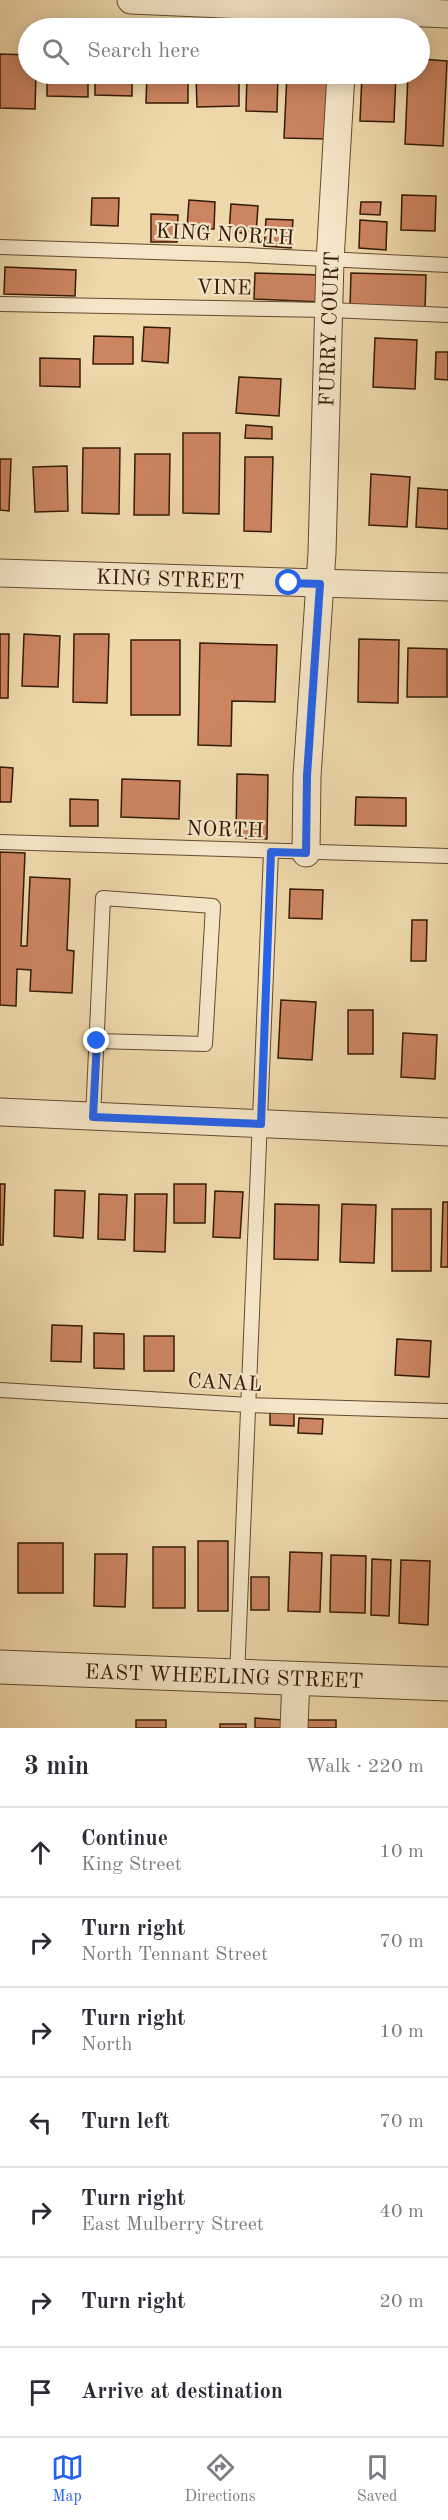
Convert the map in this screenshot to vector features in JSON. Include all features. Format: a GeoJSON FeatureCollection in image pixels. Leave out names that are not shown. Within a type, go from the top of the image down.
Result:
{"type":"FeatureCollection","features":[{"type":"Feature","properties":{"kind":"street"},"geometry":{"type":"LineString","coordinates":[[131,0],[347,13],[448,14]]}},
{"type":"Feature","properties":{"kind":"street","name":"FURRY COURT"},"geometry":{"type":"LineString","coordinates":[[306,853],[307,776],[320,584],[330,261],[340,84]]}},
{"type":"Feature","properties":{"kind":"street","name":"KING STREET"},"geometry":{"type":"LineString","coordinates":[[0,573],[448,587]]}},
{"type":"Feature","properties":{"kind":"street"},"geometry":{"type":"LineString","coordinates":[[0,1112],[448,1132]]}},
{"type":"Feature","properties":{"kind":"street","name":"EAST WHEELING STREET"},"geometry":{"type":"LineString","coordinates":[[0,1667],[448,1684]]}},
{"type":"Feature","properties":{"kind":"street"},"geometry":{"type":"LineString","coordinates":[[294,1728],[296,1679]]}},
{"type":"Feature","properties":{"kind":"lane","name":"KING NORTH"},"geometry":{"type":"LineString","coordinates":[[0,247],[246,255],[330,261],[448,265]]}},
{"type":"Feature","properties":{"kind":"lane","name":"VINE"},"geometry":{"type":"LineString","coordinates":[[0,304],[329,310],[448,315]]}},
{"type":"Feature","properties":{"kind":"lane","name":"NORTH"},"geometry":{"type":"LineString","coordinates":[[0,842],[448,856]]}},
{"type":"Feature","properties":{"kind":"lane"},"geometry":{"type":"LineString","coordinates":[[237,1677],[271,852]]}},
{"type":"Feature","properties":{"kind":"lane"},"geometry":{"type":"LineString","coordinates":[[93,1117],[103,897],[213,906],[205,1044],[97,1041]]}},
{"type":"Feature","properties":{"kind":"lane","name":"CANAL"},"geometry":{"type":"LineString","coordinates":[[0,1390],[249,1405],[448,1411]]}},
{"type":"Feature","properties":{"kind":"building"},"geometry":{"type":"Polygon","coordinates":[[[0,54],[18,55],[18,84],[36,84],[35,109],[0,108],[0,54]]]}},
{"type":"Feature","properties":{"kind":"building"},"geometry":{"type":"Polygon","coordinates":[[[430,60],[447,61],[443,146],[405,144],[408,84],[430,84],[430,60]]]}},
{"type":"Feature","properties":{"kind":"building"},"geometry":{"type":"Polygon","coordinates":[[[47,84],[88,84],[88,97],[47,96],[47,84]]]}},
{"type":"Feature","properties":{"kind":"building"},"geometry":{"type":"Polygon","coordinates":[[[95,84],[132,84],[132,96],[95,95],[95,84]]]}},
{"type":"Feature","properties":{"kind":"building"},"geometry":{"type":"Polygon","coordinates":[[[147,84],[188,84],[188,103],[146,103],[147,84]]]}},
{"type":"Feature","properties":{"kind":"building"},"geometry":{"type":"Polygon","coordinates":[[[196,84],[239,84],[239,106],[197,107],[196,84]]]}},
{"type":"Feature","properties":{"kind":"building"},"geometry":{"type":"Polygon","coordinates":[[[247,84],[278,84],[277,112],[246,111],[247,84]]]}},
{"type":"Feature","properties":{"kind":"building"},"geometry":{"type":"Polygon","coordinates":[[[287,84],[330,84],[328,139],[284,138],[287,84]]]}},
{"type":"Feature","properties":{"kind":"building"},"geometry":{"type":"Polygon","coordinates":[[[362,84],[396,84],[394,122],[360,121],[362,84]]]}},
{"type":"Feature","properties":{"kind":"building"},"geometry":{"type":"Polygon","coordinates":[[[402,195],[436,196],[435,231],[401,230],[402,195]]]}},
{"type":"Feature","properties":{"kind":"building"},"geometry":{"type":"Polygon","coordinates":[[[92,198],[119,198],[118,226],[91,225],[92,198]]]}},
{"type":"Feature","properties":{"kind":"building"},"geometry":{"type":"Polygon","coordinates":[[[189,200],[215,202],[214,229],[187,228],[189,200]]]}},
{"type":"Feature","properties":{"kind":"building"},"geometry":{"type":"Polygon","coordinates":[[[361,202],[381,202],[380,215],[360,214],[361,202]]]}},
{"type":"Feature","properties":{"kind":"building"},"geometry":{"type":"Polygon","coordinates":[[[231,204],[258,206],[256,234],[229,232],[231,204]]]}},
{"type":"Feature","properties":{"kind":"building"},"geometry":{"type":"Polygon","coordinates":[[[151,214],[178,215],[177,242],[151,242],[151,214]]]}},
{"type":"Feature","properties":{"kind":"building"},"geometry":{"type":"Polygon","coordinates":[[[266,219],[293,220],[291,248],[264,246],[266,219]]]}},
{"type":"Feature","properties":{"kind":"building"},"geometry":{"type":"Polygon","coordinates":[[[360,220],[387,222],[386,250],[359,248],[360,220]]]}},
{"type":"Feature","properties":{"kind":"building"},"geometry":{"type":"Polygon","coordinates":[[[5,267],[76,270],[75,296],[4,294],[5,267]]]}},
{"type":"Feature","properties":{"kind":"building"},"geometry":{"type":"Polygon","coordinates":[[[255,273],[322,275],[321,302],[254,299],[255,273]]]}},
{"type":"Feature","properties":{"kind":"building"},"geometry":{"type":"Polygon","coordinates":[[[351,273],[426,275],[425,309],[350,307],[351,273]]]}},
{"type":"Feature","properties":{"kind":"building"},"geometry":{"type":"Polygon","coordinates":[[[144,327],[170,328],[168,363],[142,361],[144,327]]]}},
{"type":"Feature","properties":{"kind":"building"},"geometry":{"type":"Polygon","coordinates":[[[94,336],[133,337],[133,364],[93,364],[94,336]]]}},
{"type":"Feature","properties":{"kind":"building"},"geometry":{"type":"Polygon","coordinates":[[[375,338],[417,340],[415,389],[373,387],[375,338]]]}},
{"type":"Feature","properties":{"kind":"building"},"geometry":{"type":"Polygon","coordinates":[[[436,352],[448,352],[448,380],[435,379],[436,352]]]}},
{"type":"Feature","properties":{"kind":"building"},"geometry":{"type":"Polygon","coordinates":[[[40,358],[80,359],[80,387],[40,386],[40,358]]]}},
{"type":"Feature","properties":{"kind":"building"},"geometry":{"type":"Polygon","coordinates":[[[239,377],[281,379],[279,416],[236,413],[239,377]]]}},
{"type":"Feature","properties":{"kind":"building"},"geometry":{"type":"Polygon","coordinates":[[[246,425],[272,427],[272,439],[245,438],[246,425]]]}},
{"type":"Feature","properties":{"kind":"building"},"geometry":{"type":"Polygon","coordinates":[[[183,433],[220,433],[219,514],[183,513],[183,433]]]}},
{"type":"Feature","properties":{"kind":"building"},"geometry":{"type":"Polygon","coordinates":[[[83,448],[120,448],[119,514],[82,513],[83,448]]]}},
{"type":"Feature","properties":{"kind":"building"},"geometry":{"type":"Polygon","coordinates":[[[135,454],[170,454],[169,515],[134,515],[135,454]]]}},
{"type":"Feature","properties":{"kind":"building"},"geometry":{"type":"Polygon","coordinates":[[[245,457],[273,457],[271,532],[244,531],[245,457]]]}},
{"type":"Feature","properties":{"kind":"building"},"geometry":{"type":"Polygon","coordinates":[[[0,459],[11,459],[9,511],[0,510],[0,459]]]}},
{"type":"Feature","properties":{"kind":"building"},"geometry":{"type":"Polygon","coordinates":[[[67,466],[68,511],[35,512],[33,467],[67,466]]]}},
{"type":"Feature","properties":{"kind":"building"},"geometry":{"type":"Polygon","coordinates":[[[371,474],[410,477],[407,527],[369,525],[371,474]]]}},
{"type":"Feature","properties":{"kind":"building"},"geometry":{"type":"Polygon","coordinates":[[[418,488],[448,490],[448,529],[416,527],[418,488]]]}},
{"type":"Feature","properties":{"kind":"building"},"geometry":{"type":"Polygon","coordinates":[[[0,634],[9,634],[8,698],[0,698],[0,634]]]}},
{"type":"Feature","properties":{"kind":"building"},"geometry":{"type":"Polygon","coordinates":[[[24,634],[60,636],[58,687],[22,686],[24,634]]]}},
{"type":"Feature","properties":{"kind":"building"},"geometry":{"type":"Polygon","coordinates":[[[74,634],[109,634],[107,703],[73,702],[74,634]]]}},
{"type":"Feature","properties":{"kind":"building"},"geometry":{"type":"Polygon","coordinates":[[[359,639],[399,640],[398,703],[358,702],[359,639]]]}},
{"type":"Feature","properties":{"kind":"building"},"geometry":{"type":"Polygon","coordinates":[[[131,640],[180,640],[180,715],[131,715],[131,640]]]}},
{"type":"Feature","properties":{"kind":"building"},"geometry":{"type":"Polygon","coordinates":[[[200,643],[277,645],[275,702],[232,701],[231,746],[198,745],[200,643]]]}},
{"type":"Feature","properties":{"kind":"building"},"geometry":{"type":"Polygon","coordinates":[[[408,648],[447,649],[447,697],[407,697],[408,648]]]}},
{"type":"Feature","properties":{"kind":"building"},"geometry":{"type":"Polygon","coordinates":[[[0,767],[13,768],[11,802],[0,802],[0,767]]]}},
{"type":"Feature","properties":{"kind":"building"},"geometry":{"type":"Polygon","coordinates":[[[237,774],[268,775],[267,839],[236,838],[237,774]]]}},
{"type":"Feature","properties":{"kind":"building"},"geometry":{"type":"Polygon","coordinates":[[[122,779],[180,781],[179,819],[121,817],[122,779]]]}},
{"type":"Feature","properties":{"kind":"building"},"geometry":{"type":"Polygon","coordinates":[[[356,797],[406,798],[406,826],[355,825],[356,797]]]}},
{"type":"Feature","properties":{"kind":"building"},"geometry":{"type":"Polygon","coordinates":[[[70,799],[98,800],[98,826],[70,826],[70,799]]]}},
{"type":"Feature","properties":{"kind":"building"},"geometry":{"type":"Polygon","coordinates":[[[0,852],[25,853],[21,946],[27,946],[30,877],[70,879],[67,950],[74,951],[72,993],[30,991],[31,970],[17,969],[16,1006],[0,1005],[0,852]]]}},
{"type":"Feature","properties":{"kind":"building"},"geometry":{"type":"Polygon","coordinates":[[[290,889],[323,890],[322,919],[289,918],[290,889]]]}},
{"type":"Feature","properties":{"kind":"building"},"geometry":{"type":"Polygon","coordinates":[[[412,920],[427,920],[426,961],[411,961],[412,920]]]}},
{"type":"Feature","properties":{"kind":"building"},"geometry":{"type":"Polygon","coordinates":[[[281,1000],[316,1002],[312,1060],[278,1058],[281,1000]]]}},
{"type":"Feature","properties":{"kind":"building"},"geometry":{"type":"Polygon","coordinates":[[[348,1010],[373,1010],[373,1054],[348,1054],[348,1010]]]}},
{"type":"Feature","properties":{"kind":"building"},"geometry":{"type":"Polygon","coordinates":[[[403,1033],[437,1035],[435,1079],[401,1077],[403,1033]]]}},
{"type":"Feature","properties":{"kind":"building"},"geometry":{"type":"Polygon","coordinates":[[[0,1184],[5,1184],[3,1245],[0,1245],[0,1184]]]}},
{"type":"Feature","properties":{"kind":"building"},"geometry":{"type":"Polygon","coordinates":[[[174,1184],[206,1184],[205,1223],[174,1223],[174,1184]]]}},
{"type":"Feature","properties":{"kind":"building"},"geometry":{"type":"Polygon","coordinates":[[[55,1190],[85,1191],[83,1238],[54,1236],[55,1190]]]}},
{"type":"Feature","properties":{"kind":"building"},"geometry":{"type":"Polygon","coordinates":[[[215,1191],[243,1192],[240,1238],[213,1237],[215,1191]]]}},
{"type":"Feature","properties":{"kind":"building"},"geometry":{"type":"Polygon","coordinates":[[[99,1194],[127,1195],[125,1240],[98,1239],[99,1194]]]}},
{"type":"Feature","properties":{"kind":"building"},"geometry":{"type":"Polygon","coordinates":[[[135,1194],[167,1194],[165,1252],[134,1251],[135,1194]]]}},
{"type":"Feature","properties":{"kind":"building"},"geometry":{"type":"Polygon","coordinates":[[[443,1202],[448,1202],[448,1267],[441,1267],[443,1202]]]}},
{"type":"Feature","properties":{"kind":"building"},"geometry":{"type":"Polygon","coordinates":[[[275,1204],[319,1205],[318,1260],[274,1259],[275,1204]]]}},
{"type":"Feature","properties":{"kind":"building"},"geometry":{"type":"Polygon","coordinates":[[[342,1204],[376,1205],[374,1263],[340,1262],[342,1204]]]}},
{"type":"Feature","properties":{"kind":"building"},"geometry":{"type":"Polygon","coordinates":[[[392,1209],[431,1209],[431,1271],[392,1271],[392,1209]]]}},
{"type":"Feature","properties":{"kind":"building"},"geometry":{"type":"Polygon","coordinates":[[[52,1325],[82,1326],[81,1362],[51,1361],[52,1325]]]}},
{"type":"Feature","properties":{"kind":"building"},"geometry":{"type":"Polygon","coordinates":[[[94,1333],[124,1334],[124,1369],[94,1368],[94,1333]]]}},
{"type":"Feature","properties":{"kind":"building"},"geometry":{"type":"Polygon","coordinates":[[[144,1336],[174,1336],[174,1371],[144,1371],[144,1336]]]}},
{"type":"Feature","properties":{"kind":"building"},"geometry":{"type":"Polygon","coordinates":[[[397,1339],[431,1341],[429,1377],[395,1375],[397,1339]]]}},
{"type":"Feature","properties":{"kind":"building"},"geometry":{"type":"Polygon","coordinates":[[[270,1411],[294,1411],[294,1426],[270,1425],[270,1411]]]}},
{"type":"Feature","properties":{"kind":"building"},"geometry":{"type":"Polygon","coordinates":[[[299,1418],[323,1419],[322,1434],[298,1433],[299,1418]]]}},
{"type":"Feature","properties":{"kind":"building"},"geometry":{"type":"Polygon","coordinates":[[[198,1541],[228,1541],[228,1611],[198,1611],[198,1541]]]}},
{"type":"Feature","properties":{"kind":"building"},"geometry":{"type":"Polygon","coordinates":[[[18,1543],[63,1543],[63,1593],[18,1593],[18,1543]]]}},
{"type":"Feature","properties":{"kind":"building"},"geometry":{"type":"Polygon","coordinates":[[[153,1547],[185,1547],[185,1608],[153,1608],[153,1547]]]}},
{"type":"Feature","properties":{"kind":"building"},"geometry":{"type":"Polygon","coordinates":[[[290,1552],[322,1553],[320,1612],[288,1611],[290,1552]]]}},
{"type":"Feature","properties":{"kind":"building"},"geometry":{"type":"Polygon","coordinates":[[[95,1554],[127,1554],[125,1607],[94,1606],[95,1554]]]}},
{"type":"Feature","properties":{"kind":"building"},"geometry":{"type":"Polygon","coordinates":[[[331,1555],[366,1556],[365,1613],[330,1612],[331,1555]]]}},
{"type":"Feature","properties":{"kind":"building"},"geometry":{"type":"Polygon","coordinates":[[[372,1559],[391,1560],[389,1616],[371,1615],[372,1559]]]}},
{"type":"Feature","properties":{"kind":"building"},"geometry":{"type":"Polygon","coordinates":[[[401,1560],[430,1561],[428,1625],[399,1623],[401,1560]]]}},
{"type":"Feature","properties":{"kind":"building"},"geometry":{"type":"Polygon","coordinates":[[[251,1577],[269,1577],[269,1610],[251,1610],[251,1577]]]}},
{"type":"Feature","properties":{"kind":"building"},"geometry":{"type":"Polygon","coordinates":[[[255,1718],[282,1720],[281,1728],[255,1728],[255,1718]]]}},
{"type":"Feature","properties":{"kind":"building"},"geometry":{"type":"Polygon","coordinates":[[[136,1720],[166,1720],[166,1728],[136,1728],[136,1720]]]}},
{"type":"Feature","properties":{"kind":"building"},"geometry":{"type":"Polygon","coordinates":[[[304,1720],[336,1720],[336,1728],[304,1728],[304,1720]]]}},
{"type":"Feature","properties":{"kind":"building"},"geometry":{"type":"Polygon","coordinates":[[[220,1724],[246,1724],[246,1728],[220,1728],[220,1724]]]}},
{"type":"Feature","properties":{"kind":"route"},"geometry":{"type":"LineString","coordinates":[[97,1041],[93,1117],[261,1124],[271,852],[306,853],[307,776],[320,584],[289,583]]}}]}
